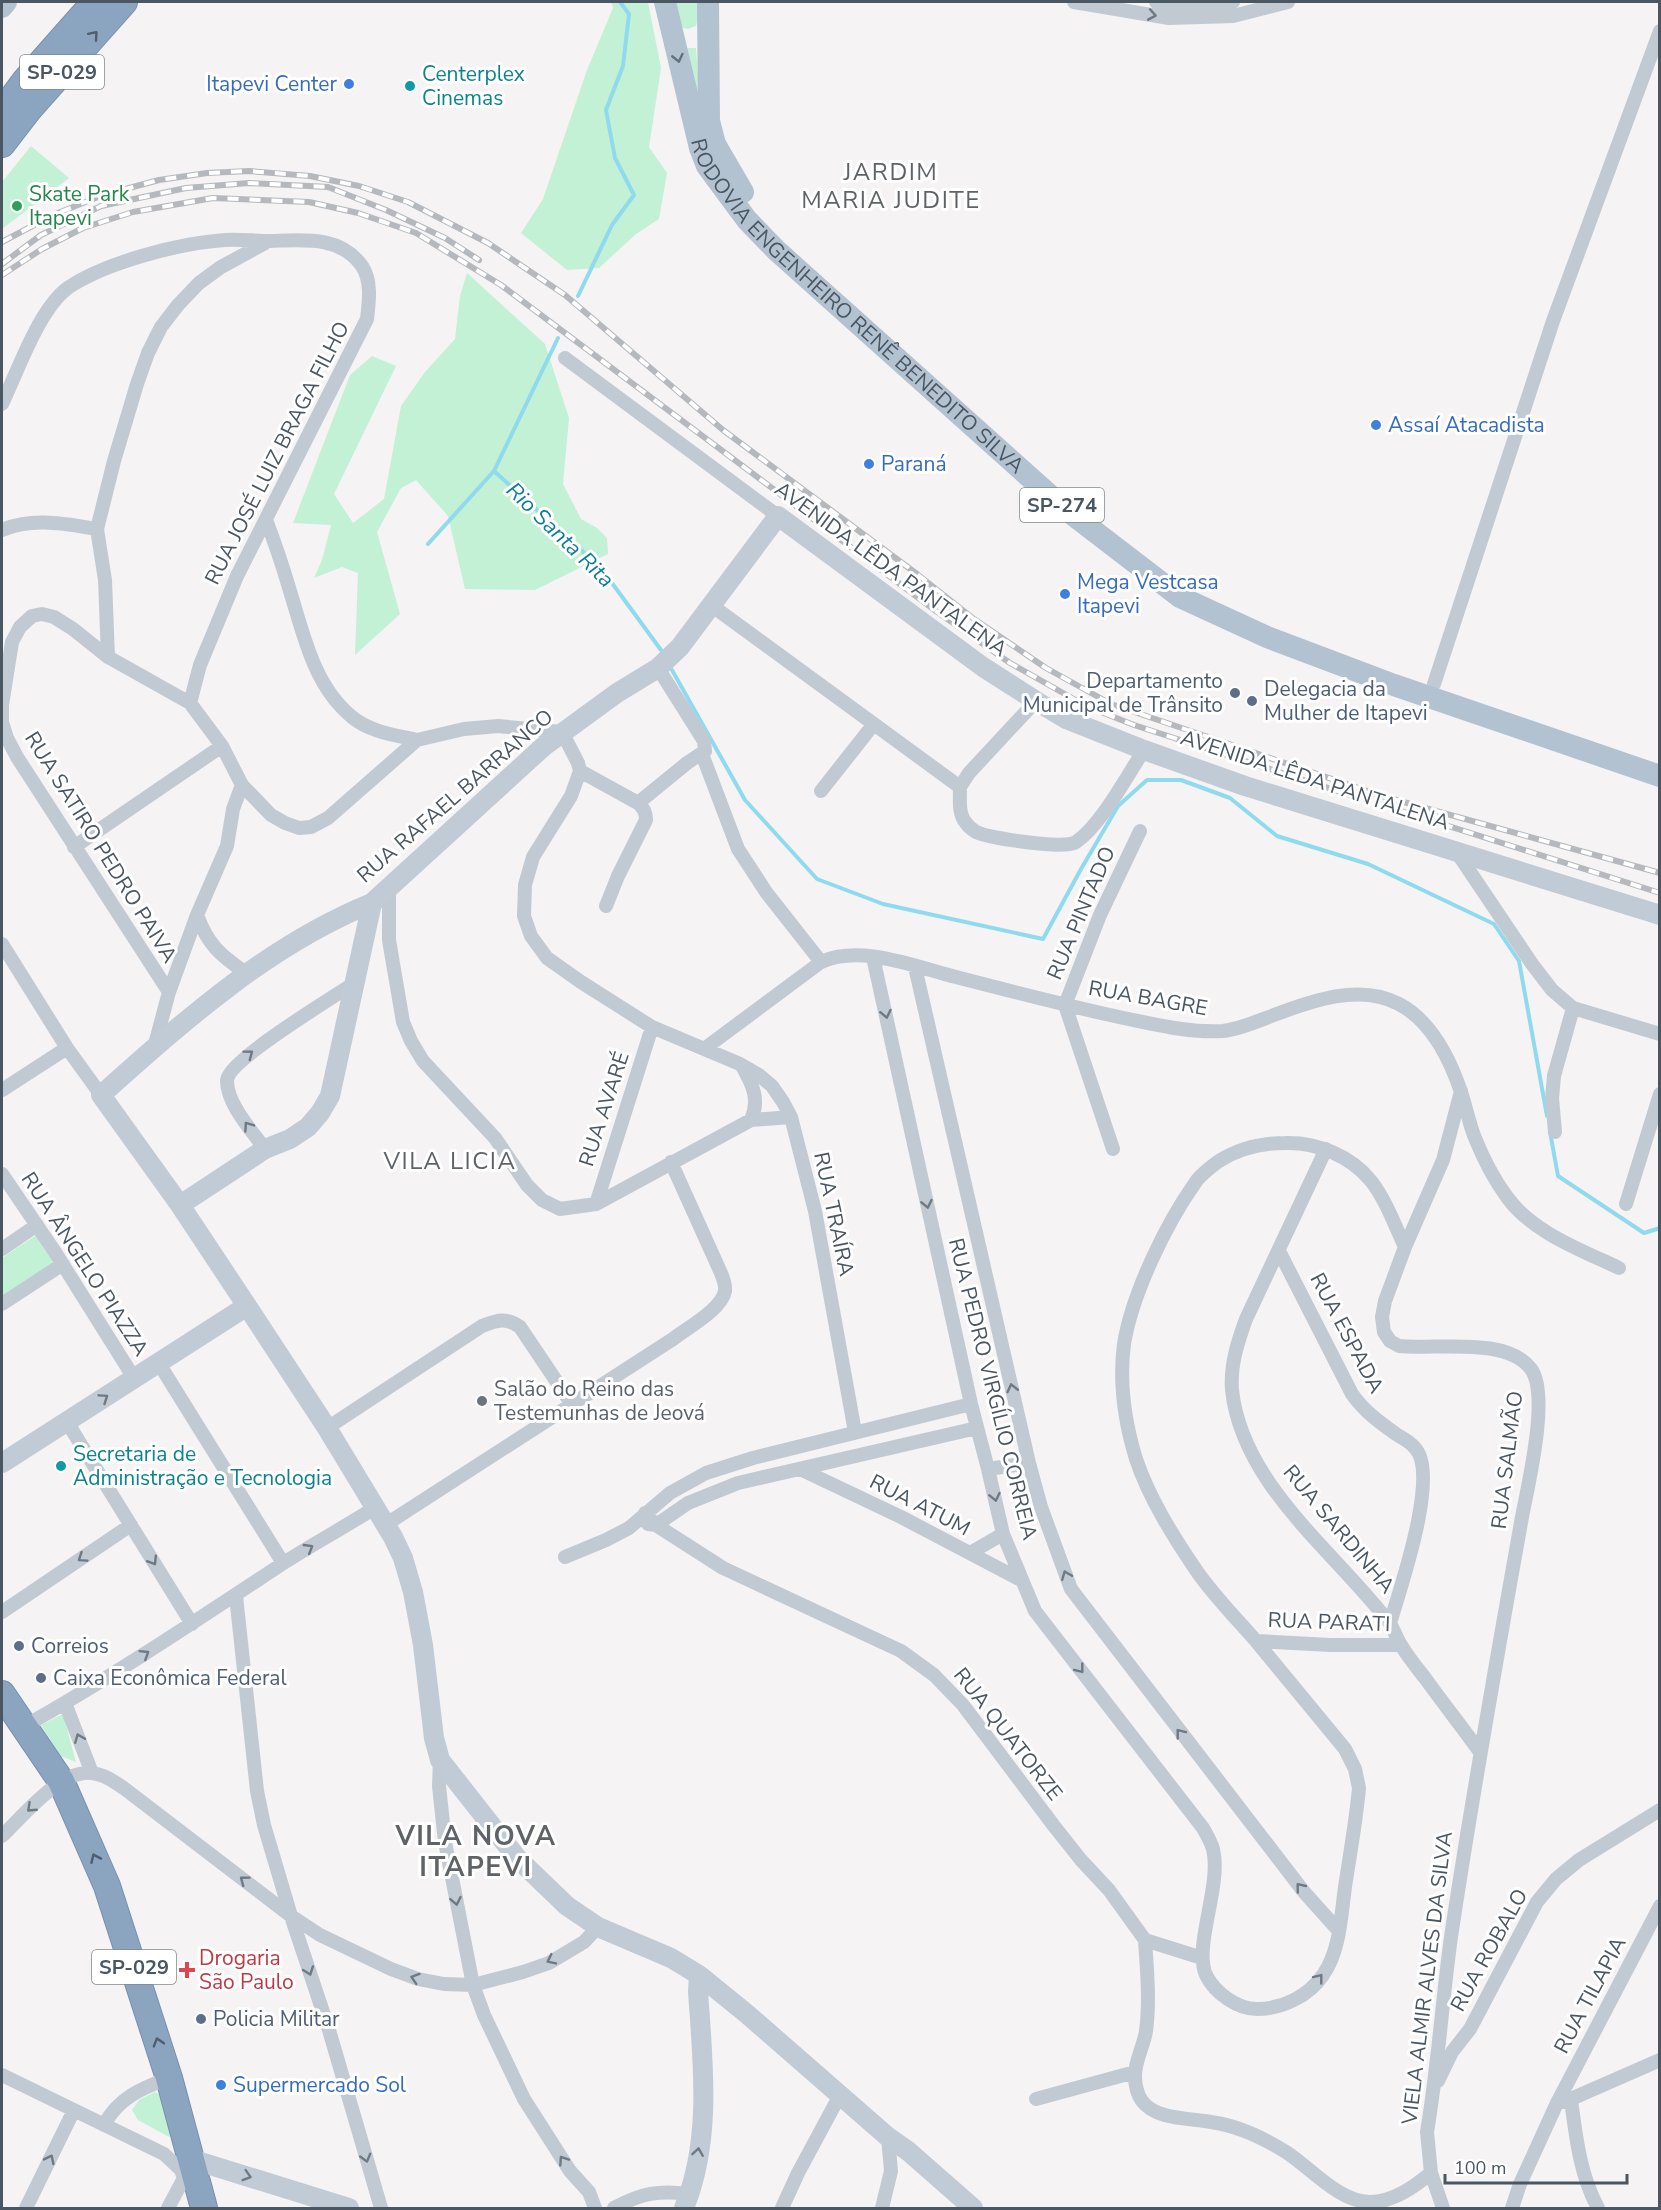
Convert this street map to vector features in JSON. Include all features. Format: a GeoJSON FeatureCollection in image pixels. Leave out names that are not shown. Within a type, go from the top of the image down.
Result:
{"type":"FeatureCollection","features":[{"type":"Feature","properties":{"kind":"highway","name":"SP-029"},"geometry":{"type":"LineString","coordinates":[[2,112],[25,81],[95,2]]}},
{"type":"Feature","properties":{"kind":"highway","name":"SP-029"},"geometry":{"type":"LineString","coordinates":[[2,144],[29,109],[124,2]]}},
{"type":"Feature","properties":{"kind":"highway","name":"SP-029"},"geometry":{"type":"LineString","coordinates":[[2,1694],[61,1781],[107,1886],[169,2078],[186,2165],[204,2208]]}},
{"type":"Feature","properties":{"kind":"main road"},"geometry":{"type":"LineString","coordinates":[[2,7],[6,2]]}},
{"type":"Feature","properties":{"kind":"main road"},"geometry":{"type":"LineString","coordinates":[[666,10],[681,33],[687,34],[701,31],[709,12]]}},
{"type":"Feature","properties":{"kind":"main road","name":"RODOVIA ENGENHEIRO RENÊ BENEDITO SILVA"},"geometry":{"type":"LineString","coordinates":[[666,10],[693,125],[703,157],[707,166],[747,220],[785,258],[922,383],[1064,508],[1116,549],[1180,597],[1267,637],[1394,685],[1659,776]]}},
{"type":"Feature","properties":{"kind":"main road","name":"RODOVIA ENGENHEIRO RENÊ BENEDITO SILVA"},"geometry":{"type":"LineString","coordinates":[[709,12],[709,121],[715,144],[746,197],[818,270],[887,334],[1045,476],[1120,539],[1179,582],[1264,622],[1386,669],[1659,762]]}},
{"type":"Feature","properties":{"kind":"street"},"geometry":{"type":"LineString","coordinates":[[1074,2],[1168,18],[1233,16],[1288,2]]}},
{"type":"Feature","properties":{"kind":"street"},"geometry":{"type":"LineString","coordinates":[[1156,2],[1171,4],[1233,2]]}},
{"type":"Feature","properties":{"kind":"street"},"geometry":{"type":"LineString","coordinates":[[1434,684],[1553,321],[1659,31]]}},
{"type":"Feature","properties":{"kind":"street","name":"RUA JOSÉ LUIZ BRAGA FILHO"},"geometry":{"type":"LineString","coordinates":[[2,404],[37,328],[51,305],[67,288],[106,269],[138,258],[203,242],[297,239],[322,241],[339,247],[363,268],[368,283],[367,319],[237,576],[200,664],[190,703]]}},
{"type":"Feature","properties":{"kind":"street"},"geometry":{"type":"LineString","coordinates":[[108,657],[105,580],[97,529],[137,384],[161,327],[178,305],[199,283],[229,262],[269,241]]}},
{"type":"Feature","properties":{"kind":"street","name":"AVENIDA LÊDA PANTALENA"},"geometry":{"type":"LineString","coordinates":[[565,358],[983,667],[1066,719],[1245,786],[1659,915]]}},
{"type":"Feature","properties":{"kind":"street","name":"RUA RAFAEL BARRANCO"},"geometry":{"type":"LineString","coordinates":[[101,1095],[154,1048],[246,973],[336,917],[372,903],[561,732],[658,668],[680,647],[778,516]]}},
{"type":"Feature","properties":{"kind":"street"},"geometry":{"type":"LineString","coordinates":[[266,520],[307,649],[332,697],[353,718],[377,731],[417,740],[464,729],[498,726],[561,732],[580,771],[645,809],[646,820],[621,869],[606,906]]}},
{"type":"Feature","properties":{"kind":"street"},"geometry":{"type":"LineString","coordinates":[[2,530],[31,523],[55,522],[97,529]]}},
{"type":"Feature","properties":{"kind":"street"},"geometry":{"type":"LineString","coordinates":[[711,605],[960,788]]}},
{"type":"Feature","properties":{"kind":"street"},"geometry":{"type":"LineString","coordinates":[[3,722],[2,705],[12,642],[20,627],[32,616],[42,614],[54,617],[108,657],[190,703],[222,746],[242,785],[271,815],[299,828],[311,828],[327,818],[417,740]]}},
{"type":"Feature","properties":{"kind":"street"},"geometry":{"type":"LineString","coordinates":[[638,803],[705,751],[704,741],[658,668]]}},
{"type":"Feature","properties":{"kind":"street"},"geometry":{"type":"LineString","coordinates":[[1036,701],[969,773],[960,788],[960,809],[964,821],[975,831],[1037,843],[1073,845],[1100,817],[1144,750]]}},
{"type":"Feature","properties":{"kind":"street","name":"RUA SATIRO PEDRO PAIVA"},"geometry":{"type":"LineString","coordinates":[[3,722],[7,738],[17,757],[169,992]]}},
{"type":"Feature","properties":{"kind":"street"},"geometry":{"type":"LineString","coordinates":[[822,791],[873,724]]}},
{"type":"Feature","properties":{"kind":"street"},"geometry":{"type":"LineString","coordinates":[[74,847],[222,746]]}},
{"type":"Feature","properties":{"kind":"street"},"geometry":{"type":"LineString","coordinates":[[702,754],[738,849],[766,892],[821,962]]}},
{"type":"Feature","properties":{"kind":"street","name":"RUA TRAÍRA"},"geometry":{"type":"LineString","coordinates":[[580,771],[571,796],[533,857],[525,885],[524,916],[531,936],[547,958],[652,1027],[740,1064],[772,1086],[791,1117],[815,1211],[855,1432]]}},
{"type":"Feature","properties":{"kind":"street"},"geometry":{"type":"LineString","coordinates":[[154,1048],[169,992],[197,915],[227,846],[233,809],[242,785]]}},
{"type":"Feature","properties":{"kind":"street","name":"RUA PINTADO"},"geometry":{"type":"LineString","coordinates":[[1113,1149],[1065,1005],[1100,915],[1140,831]]}},
{"type":"Feature","properties":{"kind":"street"},"geometry":{"type":"LineString","coordinates":[[1456,850],[1552,990],[1573,1008],[1659,1035]]}},
{"type":"Feature","properties":{"kind":"street"},"geometry":{"type":"LineString","coordinates":[[389,889],[389,940],[401,1010],[411,1041],[423,1061],[495,1138],[528,1185],[542,1200],[560,1209],[596,1204],[751,1120],[791,1117]]}},
{"type":"Feature","properties":{"kind":"street"},"geometry":{"type":"LineString","coordinates":[[180,1206],[265,1149],[290,1139],[308,1126],[320,1113],[330,1096],[372,903]]}},
{"type":"Feature","properties":{"kind":"street"},"geometry":{"type":"LineString","coordinates":[[197,915],[205,936],[212,945],[246,973]]}},
{"type":"Feature","properties":{"kind":"street"},"geometry":{"type":"LineString","coordinates":[[2,944],[67,1048],[180,1206],[327,1428],[376,1507],[403,1558],[413,1592],[423,1645],[434,1738],[440,1760],[439,1786],[445,1842],[473,1985],[488,2025],[524,2099],[570,2170],[589,2192],[595,2208]]}},
{"type":"Feature","properties":{"kind":"street","name":"RUA BAGRE"},"geometry":{"type":"LineString","coordinates":[[704,1049],[821,962],[836,956],[873,957],[1065,1005],[1179,1030],[1206,1032],[1227,1030],[1344,994],[1372,995],[1398,1003],[1423,1022],[1438,1043],[1461,1091],[1474,1136],[1486,1165],[1508,1198],[1529,1219],[1561,1240],[1619,1268]]}},
{"type":"Feature","properties":{"kind":"street","name":"RUA PEDRO VIRGÍLIO CORREIA"},"geometry":{"type":"LineString","coordinates":[[873,957],[971,1404],[1003,1534],[1035,1611],[1203,1828],[1213,1848],[1215,1865],[1202,1958]]}},
{"type":"Feature","properties":{"kind":"street","name":"RUA PEDRO VIRGÍLIO CORREIA"},"geometry":{"type":"LineString","coordinates":[[915,966],[1029,1463],[1041,1507],[1071,1589],[1290,1874],[1339,1930]]}},
{"type":"Feature","properties":{"kind":"street"},"geometry":{"type":"LineString","coordinates":[[265,1149],[232,1102],[226,1081],[228,1073],[239,1062],[353,984]]}},
{"type":"Feature","properties":{"kind":"street"},"geometry":{"type":"LineString","coordinates":[[1555,1132],[1552,1098],[1554,1076],[1573,1008]]}},
{"type":"Feature","properties":{"kind":"street","name":"RUA AVARÉ"},"geometry":{"type":"LineString","coordinates":[[596,1204],[652,1027]]}},
{"type":"Feature","properties":{"kind":"street"},"geometry":{"type":"LineString","coordinates":[[2,1090],[67,1048]]}},
{"type":"Feature","properties":{"kind":"street"},"geometry":{"type":"LineString","coordinates":[[740,1064],[756,1096],[756,1108],[751,1120]]}},
{"type":"Feature","properties":{"kind":"street","name":"RUA SALMÃO"},"geometry":{"type":"LineString","coordinates":[[1461,1091],[1443,1160],[1385,1301],[1382,1317],[1384,1332],[1390,1341],[1399,1346],[1492,1349],[1518,1358],[1531,1369],[1537,1383],[1539,1407],[1532,1462],[1480,1752]]}},
{"type":"Feature","properties":{"kind":"street"},"geometry":{"type":"LineString","coordinates":[[1626,1204],[1659,1094]]}},
{"type":"Feature","properties":{"kind":"street"},"geometry":{"type":"LineString","coordinates":[[1406,1248],[1372,1182],[1354,1164],[1326,1149],[1298,1142],[1263,1143],[1238,1150],[1218,1162],[1196,1181],[1164,1236],[1138,1292],[1124,1343],[1122,1380],[1128,1426],[1137,1460],[1152,1496],[1196,1571],[1345,1749],[1355,1769],[1359,1788],[1339,1930],[1333,1956],[1323,1975],[1310,1989],[1294,2000],[1255,2009],[1236,2005],[1220,1992],[1206,1976],[1202,1958],[1144,1940],[1148,1987],[1146,2026],[1144,2045],[1135,2072],[1136,2087],[1142,2102],[1154,2110],[1172,2116],[1227,2124],[1250,2131],[1310,2169],[1348,2199],[1370,2202],[1386,2200],[1406,2191],[1431,2173]]}},
{"type":"Feature","properties":{"kind":"street","name":"RUA SARDINHA"},"geometry":{"type":"LineString","coordinates":[[1326,1149],[1246,1318],[1237,1344],[1232,1389],[1239,1422],[1253,1455],[1295,1516],[1390,1623],[1401,1645],[1480,1752]]}},
{"type":"Feature","properties":{"kind":"street"},"geometry":{"type":"LineString","coordinates":[[385,1525],[673,1339],[715,1308],[723,1299],[726,1288],[721,1273],[671,1162]]}},
{"type":"Feature","properties":{"kind":"street","name":"RUA ÂNGELO PIAZZA"},"geometry":{"type":"LineString","coordinates":[[2,1174],[63,1264],[134,1378]]}},
{"type":"Feature","properties":{"kind":"street"},"geometry":{"type":"LineString","coordinates":[[2,1249],[37,1226]]}},
{"type":"Feature","properties":{"kind":"street","name":"RUA ESPADA"},"geometry":{"type":"LineString","coordinates":[[1279,1251],[1352,1394],[1361,1407],[1374,1419],[1416,1448],[1422,1460],[1425,1476],[1423,1496],[1405,1573],[1390,1623]]}},
{"type":"Feature","properties":{"kind":"street"},"geometry":{"type":"LineString","coordinates":[[2,1304],[63,1264]]}},
{"type":"Feature","properties":{"kind":"street"},"geometry":{"type":"LineString","coordinates":[[2,1462],[247,1306]]}},
{"type":"Feature","properties":{"kind":"street"},"geometry":{"type":"LineString","coordinates":[[327,1428],[482,1326],[497,1320],[510,1320],[520,1328],[571,1403]]}},
{"type":"Feature","properties":{"kind":"street"},"geometry":{"type":"LineString","coordinates":[[158,1362],[284,1563]]}},
{"type":"Feature","properties":{"kind":"street"},"geometry":{"type":"LineString","coordinates":[[628,1528],[670,1493],[706,1473],[753,1458],[971,1404]]}},
{"type":"Feature","properties":{"kind":"street"},"geometry":{"type":"LineString","coordinates":[[67,1422],[192,1624]]}},
{"type":"Feature","properties":{"kind":"street"},"geometry":{"type":"LineString","coordinates":[[565,1557],[628,1528],[641,1524],[656,1525],[688,1503],[738,1483],[977,1428]]}},
{"type":"Feature","properties":{"kind":"street"},"geometry":{"type":"LineString","coordinates":[[988,1469],[1029,1463]]}},
{"type":"Feature","properties":{"kind":"street","name":"RUA ATUM"},"geometry":{"type":"LineString","coordinates":[[800,1469],[901,1517],[1021,1580]]}},
{"type":"Feature","properties":{"kind":"street"},"geometry":{"type":"LineString","coordinates":[[23,1727],[192,1624],[284,1563],[376,1507]]}},
{"type":"Feature","properties":{"kind":"street","name":"RUA QUATORZE"},"geometry":{"type":"LineString","coordinates":[[645,1513],[656,1525],[723,1568],[901,1651],[934,1675],[963,1704],[1054,1826],[1108,1890],[1144,1940]]}},
{"type":"Feature","properties":{"kind":"street"},"geometry":{"type":"LineString","coordinates":[[2,1612],[131,1525]]}},
{"type":"Feature","properties":{"kind":"street"},"geometry":{"type":"LineString","coordinates":[[970,1553],[1003,1534]]}},
{"type":"Feature","properties":{"kind":"street"},"geometry":{"type":"LineString","coordinates":[[236,1596],[257,1791],[264,1825],[329,2030],[381,2208]]}},
{"type":"Feature","properties":{"kind":"street","name":"RUA PARATI"},"geometry":{"type":"LineString","coordinates":[[1256,1641],[1330,1645],[1401,1645]]}},
{"type":"Feature","properties":{"kind":"street"},"geometry":{"type":"LineString","coordinates":[[65,1703],[92,1773]]}},
{"type":"Feature","properties":{"kind":"street","name":"VIELA ALMIR ALVES DA SILVA"},"geometry":{"type":"LineString","coordinates":[[1443,2208],[1431,2173],[1427,2132],[1451,1940],[1480,1752]]}},
{"type":"Feature","properties":{"kind":"street"},"geometry":{"type":"LineString","coordinates":[[440,1760],[517,1858],[567,1906],[598,1927],[670,1958],[699,1975],[973,2208]]}},
{"type":"Feature","properties":{"kind":"street"},"geometry":{"type":"LineString","coordinates":[[2,1836],[61,1781],[80,1774],[92,1773],[110,1779],[291,1916],[320,1935],[418,1979],[444,1984],[473,1985],[549,1963],[585,1942],[598,1927]]}},
{"type":"Feature","properties":{"kind":"street","name":"RUA ROBALO"},"geometry":{"type":"LineString","coordinates":[[1434,2088],[1452,2052],[1470,2029],[1537,1902],[1556,1879],[1579,1860],[1659,1810]]}},
{"type":"Feature","properties":{"kind":"street","name":"RUA TILAPIA"},"geometry":{"type":"LineString","coordinates":[[1512,2208],[1520,2184],[1557,2103],[1659,1906]]}},
{"type":"Feature","properties":{"kind":"street"},"geometry":{"type":"LineString","coordinates":[[614,2208],[633,2198],[665,2191],[686,2201],[696,2163],[704,2108],[699,1975]]}},
{"type":"Feature","properties":{"kind":"street"},"geometry":{"type":"LineString","coordinates":[[1557,2103],[1571,2100],[1659,2060]]}},
{"type":"Feature","properties":{"kind":"street"},"geometry":{"type":"LineString","coordinates":[[1036,2099],[1135,2072]]}},
{"type":"Feature","properties":{"kind":"street"},"geometry":{"type":"LineString","coordinates":[[2,2074],[104,2125],[165,2150],[186,2165],[350,2208]]}},
{"type":"Feature","properties":{"kind":"street"},"geometry":{"type":"LineString","coordinates":[[104,2125],[108,2117],[127,2097],[140,2089],[169,2078]]}},
{"type":"Feature","properties":{"kind":"street"},"geometry":{"type":"LineString","coordinates":[[782,2208],[840,2095]]}},
{"type":"Feature","properties":{"kind":"street"},"geometry":{"type":"LineString","coordinates":[[1571,2100],[1577,2147],[1589,2191],[1598,2208]]}},
{"type":"Feature","properties":{"kind":"street"},"geometry":{"type":"LineString","coordinates":[[26,2208],[74,2110]]}},
{"type":"Feature","properties":{"kind":"street"},"geometry":{"type":"LineString","coordinates":[[882,2208],[891,2171],[888,2136]]}},
{"type":"Feature","properties":{"kind":"street"},"geometry":{"type":"LineString","coordinates":[[168,2208],[184,2178],[186,2165]]}},
{"type":"Feature","properties":{"kind":"green space"},"geometry":{"type":"Polygon","coordinates":[[[611,2],[648,2],[661,68],[649,147],[667,173],[659,219],[636,234],[599,268],[567,270],[521,233],[543,199],[587,70],[613,8],[611,2]]]}},
{"type":"Feature","properties":{"kind":"green space"},"geometry":{"type":"Polygon","coordinates":[[[671,2],[698,2],[699,13],[696,26],[688,29],[679,27],[671,2]]]}},
{"type":"Feature","properties":{"kind":"green space"},"geometry":{"type":"Polygon","coordinates":[[[683,48],[696,48],[701,123],[683,48]]]}},
{"type":"Feature","properties":{"kind":"green space","name":"Skate Park Itapevi"},"geometry":{"type":"Polygon","coordinates":[[[31,146],[69,178],[2,229],[2,182],[31,146]]]}},
{"type":"Feature","properties":{"kind":"green space"},"geometry":{"type":"Polygon","coordinates":[[[467,273],[545,344],[569,418],[563,484],[581,519],[597,528],[607,538],[608,554],[535,590],[465,589],[448,516],[416,480],[401,488],[377,532],[400,614],[355,655],[358,573],[342,567],[314,578],[322,560],[331,525],[293,523],[350,375],[372,356],[396,366],[334,494],[353,523],[384,499],[401,406],[425,372],[455,339],[460,296],[467,273]]]}},
{"type":"Feature","properties":{"kind":"green space"},"geometry":{"type":"Polygon","coordinates":[[[38,1234],[56,1262],[2,1297],[2,1258],[38,1234]]]}},
{"type":"Feature","properties":{"kind":"green space"},"geometry":{"type":"Polygon","coordinates":[[[63,1714],[76,1762],[60,1756],[41,1725],[63,1714]]]}},
{"type":"Feature","properties":{"kind":"green space"},"geometry":{"type":"Polygon","coordinates":[[[155,2092],[163,2097],[175,2132],[169,2137],[138,2120],[132,2110],[139,2100],[155,2092]]]}},
{"type":"Feature","properties":{"kind":"waterway"},"geometry":{"type":"LineString","coordinates":[[578,296],[612,225],[634,195],[615,158],[606,110],[623,66],[629,14],[620,2]]}},
{"type":"Feature","properties":{"kind":"waterway"},"geometry":{"type":"LineString","coordinates":[[494,471],[558,338]]}},
{"type":"Feature","properties":{"kind":"waterway","name":"Rio Santa Rita"},"geometry":{"type":"LineString","coordinates":[[428,544],[494,471],[601,568],[661,650]]}},
{"type":"Feature","properties":{"kind":"waterway"},"geometry":{"type":"LineString","coordinates":[[672,670],[745,800],[817,879],[883,904],[1043,939],[1118,806],[1147,780],[1181,780],[1230,798],[1277,836],[1368,864],[1494,924],[1519,961],[1547,1116]]}},
{"type":"Feature","properties":{"kind":"waterway"},"geometry":{"type":"LineString","coordinates":[[1550,1132],[1558,1176],[1644,1233],[1660,1228]]}},
{"type":"Feature","properties":{"kind":"railway"},"geometry":{"type":"LineString","coordinates":[[2,242],[53,215],[103,195],[159,180],[207,173],[249,171],[310,176],[359,186],[408,202],[488,243],[565,295],[723,430],[974,619],[1046,668],[1111,704],[1382,796],[1660,873]]}},
{"type":"Feature","properties":{"kind":"railway"},"geometry":{"type":"LineString","coordinates":[[2,264],[41,235],[101,206],[186,188],[249,183],[328,187],[386,210],[445,238],[479,260]]}},
{"type":"Feature","properties":{"kind":"railway"},"geometry":{"type":"LineString","coordinates":[[2,275],[42,249],[83,228],[133,212],[213,198],[309,202],[358,213],[416,233],[501,285],[936,611],[1010,663],[1086,706],[1134,725],[1350,795]]}},
{"type":"Feature","properties":{"kind":"railway"},"geometry":{"type":"LineString","coordinates":[[1379,804],[1660,893]]}},
{"type":"Feature","properties":{"kind":"place","name":"Itapevi Center"},"geometry":{"type":"Point","coordinates":[349,84]}},
{"type":"Feature","properties":{"kind":"place","name":"Centerplex Cinemas"},"geometry":{"type":"Point","coordinates":[410,86]}},
{"type":"Feature","properties":{"kind":"place","name":"Skate Park Itapevi"},"geometry":{"type":"Point","coordinates":[17,206]}},
{"type":"Feature","properties":{"kind":"place","name":"Assaí Atacadista"},"geometry":{"type":"Point","coordinates":[1376,425]}},
{"type":"Feature","properties":{"kind":"place","name":"Paraná"},"geometry":{"type":"Point","coordinates":[869,464]}},
{"type":"Feature","properties":{"kind":"place","name":"Mega Vestcasa Itapevi"},"geometry":{"type":"Point","coordinates":[1065,594]}},
{"type":"Feature","properties":{"kind":"place","name":"Departamento Municipal de Trânsito"},"geometry":{"type":"Point","coordinates":[1235,693]}},
{"type":"Feature","properties":{"kind":"place","name":"Delegacia da Mulher de Itapevi"},"geometry":{"type":"Point","coordinates":[1252,701]}},
{"type":"Feature","properties":{"kind":"place","name":"Salão do Reino das Testemunhas de Jeová"},"geometry":{"type":"Point","coordinates":[482,1401]}},
{"type":"Feature","properties":{"kind":"place","name":"Secretaria de Administração e Tecnologia"},"geometry":{"type":"Point","coordinates":[61,1466]}},
{"type":"Feature","properties":{"kind":"place","name":"Correios"},"geometry":{"type":"Point","coordinates":[19,1646]}},
{"type":"Feature","properties":{"kind":"place","name":"Caixa Econômica Federal"},"geometry":{"type":"Point","coordinates":[41,1678]}},
{"type":"Feature","properties":{"kind":"place","name":"Drogaria São Paulo"},"geometry":{"type":"Point","coordinates":[187,1970]}},
{"type":"Feature","properties":{"kind":"place","name":"Policia Militar"},"geometry":{"type":"Point","coordinates":[201,2019]}},
{"type":"Feature","properties":{"kind":"place","name":"Supermercado Sol"},"geometry":{"type":"Point","coordinates":[221,2085]}},
{"type":"Feature","properties":{"kind":"district","name":"JARDIM MARIA JUDITE"},"geometry":{"type":"Point","coordinates":[891,186]}},
{"type":"Feature","properties":{"kind":"district","name":"VILA LICIA"},"geometry":{"type":"Point","coordinates":[450,1161]}},
{"type":"Feature","properties":{"kind":"district","name":"VILA NOVA ITAPEVI"},"geometry":{"type":"Point","coordinates":[476,1852]}}]}
